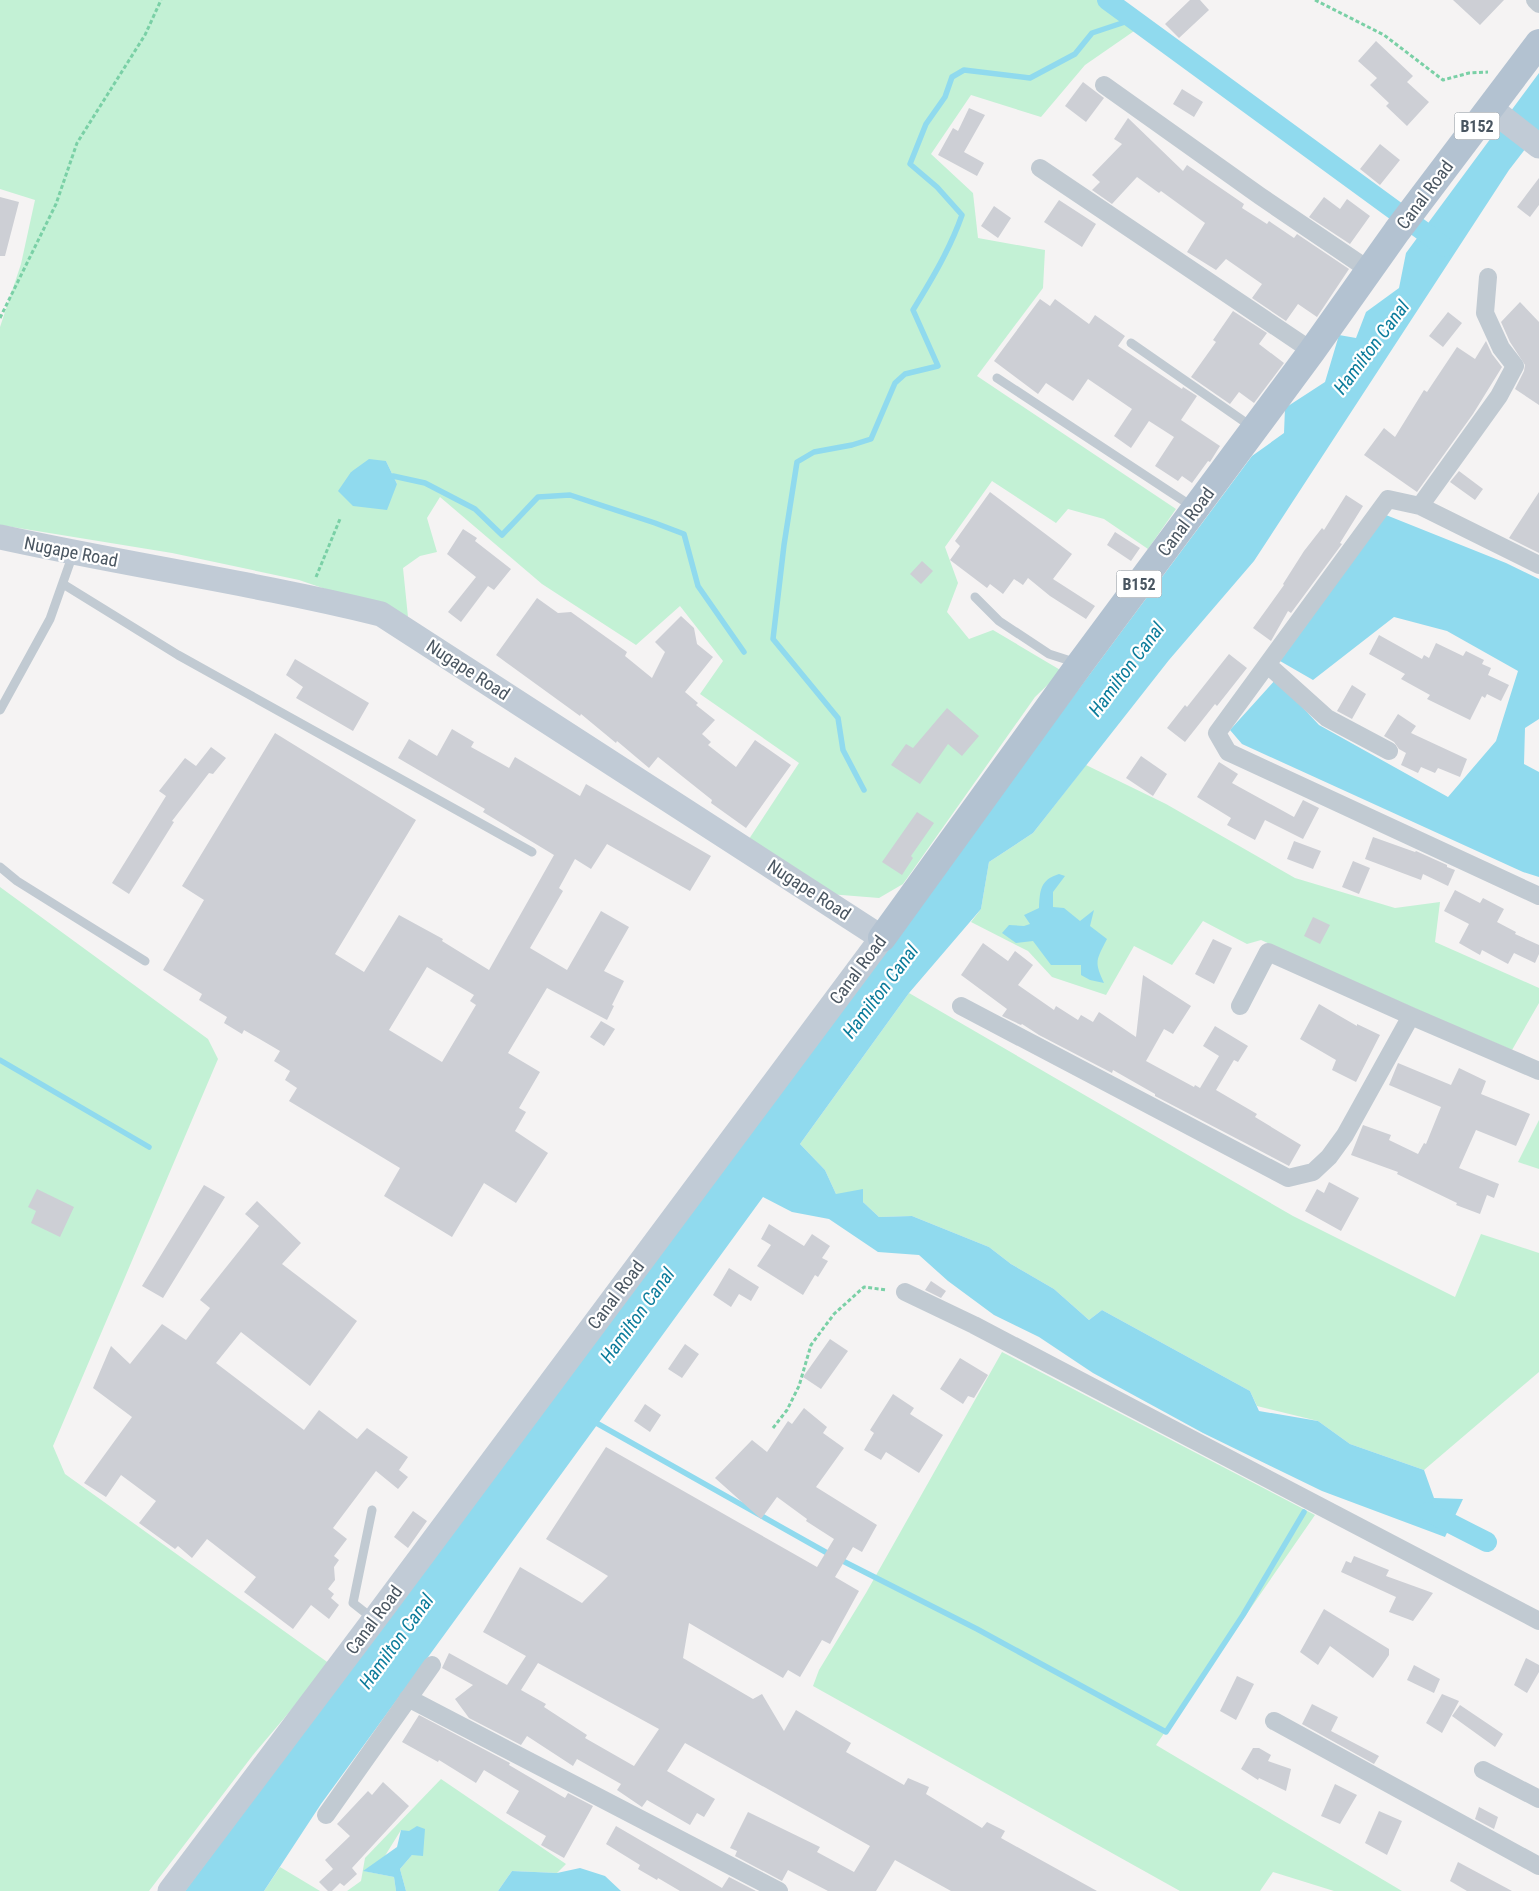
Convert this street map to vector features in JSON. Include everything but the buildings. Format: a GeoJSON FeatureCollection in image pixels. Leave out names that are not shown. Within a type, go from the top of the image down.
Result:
{"type":"FeatureCollection","features":[{"type":"Feature","properties":{"kind":"main road","name":"Canal Road"},"geometry":{"type":"LineString","coordinates":[[170,1891],[882,938],[1080,664],[1312,351],[1397,231],[1539,43]]}},
{"type":"Feature","properties":{"kind":"main road"},"geometry":{"type":"LineString","coordinates":[[1490,108],[1532,141]]}},
{"type":"Feature","properties":{"kind":"main road","name":"Nugape Road"},"geometry":{"type":"LineString","coordinates":[[0,537],[73,554],[308,596],[381,614],[882,938]]}},
{"type":"Feature","properties":{"kind":"street"},"geometry":{"type":"LineString","coordinates":[[1535,0],[1539,4]]}},
{"type":"Feature","properties":{"kind":"street"},"geometry":{"type":"LineString","coordinates":[[1104,85],[1260,196],[1369,270]]}},
{"type":"Feature","properties":{"kind":"street"},"geometry":{"type":"LineString","coordinates":[[1040,168],[1312,351]]}},
{"type":"Feature","properties":{"kind":"street"},"geometry":{"type":"LineString","coordinates":[[1420,506],[1499,396],[1515,366],[1502,348],[1485,313],[1488,276]]}},
{"type":"Feature","properties":{"kind":"street"},"geometry":{"type":"LineString","coordinates":[[1539,565],[1420,506],[1388,499],[1217,733],[1228,752],[1539,896]]}},
{"type":"Feature","properties":{"kind":"street"},"geometry":{"type":"LineString","coordinates":[[1268,665],[1327,718],[1389,751]]}},
{"type":"Feature","properties":{"kind":"street"},"geometry":{"type":"LineString","coordinates":[[1240,1006],[1268,952],[1539,1071]]}},
{"type":"Feature","properties":{"kind":"street"},"geometry":{"type":"LineString","coordinates":[[961,1006],[1288,1178],[1313,1172],[1339,1143],[1411,1016]]}},
{"type":"Feature","properties":{"kind":"street"},"geometry":{"type":"LineString","coordinates":[[905,1292],[974,1325],[1539,1622]]}},
{"type":"Feature","properties":{"kind":"street"},"geometry":{"type":"LineString","coordinates":[[326,1815],[432,1665]]}},
{"type":"Feature","properties":{"kind":"street"},"geometry":{"type":"LineString","coordinates":[[408,1698],[778,1891]]}},
{"type":"Feature","properties":{"kind":"street"},"geometry":{"type":"LineString","coordinates":[[1274,1721],[1539,1866]]}},
{"type":"Feature","properties":{"kind":"street"},"geometry":{"type":"LineString","coordinates":[[1483,1770],[1539,1799]]}},
{"type":"Feature","properties":{"kind":"lane"},"geometry":{"type":"LineString","coordinates":[[1130,343],[1254,429]]}},
{"type":"Feature","properties":{"kind":"lane"},"geometry":{"type":"LineString","coordinates":[[997,378],[1196,508]]}},
{"type":"Feature","properties":{"kind":"lane"},"geometry":{"type":"LineString","coordinates":[[0,710],[50,619],[73,554]]}},
{"type":"Feature","properties":{"kind":"lane"},"geometry":{"type":"LineString","coordinates":[[63,584],[178,655],[532,852]]}},
{"type":"Feature","properties":{"kind":"lane"},"geometry":{"type":"LineString","coordinates":[[975,597],[999,621],[1049,654],[1080,664]]}},
{"type":"Feature","properties":{"kind":"lane"},"geometry":{"type":"LineString","coordinates":[[0,867],[17,881],[145,961]]}},
{"type":"Feature","properties":{"kind":"lane"},"geometry":{"type":"LineString","coordinates":[[372,1510],[353,1603],[374,1620]]}},
{"type":"Feature","properties":{"kind":"path"},"geometry":{"type":"LineString","coordinates":[[0,318],[56,204],[77,143],[145,36],[160,0]]}},
{"type":"Feature","properties":{"kind":"path"},"geometry":{"type":"LineString","coordinates":[[1315,0],[1384,35],[1443,80],[1469,72],[1519,70]]}},
{"type":"Feature","properties":{"kind":"path"},"geometry":{"type":"LineString","coordinates":[[308,596],[340,519]]}},
{"type":"Feature","properties":{"kind":"path"},"geometry":{"type":"LineString","coordinates":[[773,1428],[787,1410],[799,1386],[811,1345],[834,1314],[864,1288],[905,1292]]}},
{"type":"Feature","properties":{"kind":"green space"},"geometry":{"type":"Polygon","coordinates":[[[0,0],[1121,0],[1150,20],[1085,65],[1041,117],[971,95],[931,154],[973,193],[978,238],[1045,250],[1043,288],[977,376],[1176,509],[1148,549],[1104,519],[1068,509],[1056,523],[992,481],[945,547],[958,583],[947,612],[969,639],[993,630],[1062,671],[1035,697],[903,884],[879,898],[829,894],[749,839],[799,763],[700,694],[723,661],[680,606],[636,645],[542,584],[440,497],[427,518],[437,552],[420,556],[403,568],[408,617],[299,580],[172,553],[0,525],[0,327],[21,264],[35,200],[0,189],[0,0]],[[386,461],[351,472],[397,484],[386,461]]]}},
{"type":"Feature","properties":{"kind":"green space"},"geometry":{"type":"Polygon","coordinates":[[[1086,765],[1166,804],[1295,878],[1395,908],[1440,902],[1435,942],[1539,988],[1539,1003],[1512,1050],[1261,940],[1247,944],[1203,921],[1172,965],[1134,946],[1106,995],[1052,977],[1028,951],[971,922],[981,909],[989,862],[1033,833],[1086,765]]]}},
{"type":"Feature","properties":{"kind":"green space"},"geometry":{"type":"Polygon","coordinates":[[[0,887],[208,1039],[218,1059],[53,1446],[65,1474],[330,1664],[253,1755],[149,1891],[0,1891],[0,887]]]}},
{"type":"Feature","properties":{"kind":"green space"},"geometry":{"type":"Polygon","coordinates":[[[909,993],[1293,1216],[1455,1297],[1481,1234],[1539,1253],[1539,1372],[1424,1470],[1350,1444],[1318,1421],[1257,1406],[1250,1391],[1102,1310],[1089,1320],[1054,1289],[1011,1264],[989,1247],[912,1216],[879,1217],[863,1202],[836,1194],[825,1170],[800,1144],[909,993]]]}},
{"type":"Feature","properties":{"kind":"green space"},"geometry":{"type":"Polygon","coordinates":[[[1539,1120],[1539,1169],[1518,1162],[1539,1120]]]}},
{"type":"Feature","properties":{"kind":"green space"},"geometry":{"type":"Polygon","coordinates":[[[1002,1352],[1315,1515],[1156,1745],[1402,1891],[1334,1891],[1273,1872],[1260,1891],[1180,1891],[813,1686],[819,1670],[866,1593],[1002,1352]]]}},
{"type":"Feature","properties":{"kind":"green space"},"geometry":{"type":"Polygon","coordinates":[[[441,1779],[566,1864],[557,1873],[512,1871],[498,1891],[406,1891],[400,1869],[412,1855],[423,1855],[409,1832],[401,1830],[383,1859],[364,1871],[394,1877],[396,1891],[347,1891],[361,1881],[365,1858],[441,1779]]]}},
{"type":"Feature","properties":{"kind":"green space"},"geometry":{"type":"Polygon","coordinates":[[[280,1867],[320,1891],[264,1891],[280,1867]]]}},
{"type":"Feature","properties":{"kind":"water","name":"Hamilton Canal"},"geometry":{"type":"Polygon","coordinates":[[[1539,73],[1539,131],[1509,170],[1254,561],[1169,660],[1033,833],[989,862],[981,909],[909,993],[800,1144],[825,1170],[836,1194],[863,1189],[863,1202],[879,1217],[912,1216],[989,1247],[1011,1264],[1054,1289],[1089,1320],[1102,1310],[1250,1391],[1259,1411],[1318,1421],[1350,1444],[1424,1470],[1434,1498],[1463,1499],[1445,1537],[1322,1491],[1203,1433],[1093,1373],[1039,1337],[994,1315],[948,1281],[919,1255],[878,1252],[829,1219],[792,1212],[763,1197],[321,1804],[264,1891],[185,1891],[1252,456],[1284,433],[1285,408],[1325,382],[1339,335],[1356,338],[1366,312],[1399,288],[1406,253],[1539,73]]]}},
{"type":"Feature","properties":{"kind":"water"},"geometry":{"type":"Polygon","coordinates":[[[369,459],[386,461],[397,484],[387,510],[353,506],[338,491],[351,472],[369,459]]]}},
{"type":"Feature","properties":{"kind":"water"},"geometry":{"type":"Polygon","coordinates":[[[1386,515],[1506,563],[1539,579],[1539,719],[1525,728],[1524,764],[1539,772],[1539,877],[1523,872],[1242,744],[1230,730],[1276,679],[1319,725],[1448,797],[1496,741],[1518,671],[1447,631],[1394,617],[1313,680],[1280,661],[1386,515]]]}},
{"type":"Feature","properties":{"kind":"water"},"geometry":{"type":"Polygon","coordinates":[[[1059,874],[1065,876],[1053,892],[1053,907],[1064,908],[1080,921],[1094,910],[1090,926],[1107,939],[1100,952],[1098,961],[1104,983],[1090,980],[1081,975],[1081,965],[1051,965],[1033,941],[1016,943],[1002,933],[1009,925],[1024,926],[1030,924],[1024,915],[1039,908],[1042,886],[1048,879],[1059,874]]]}},
{"type":"Feature","properties":{"kind":"water"},"geometry":{"type":"Polygon","coordinates":[[[417,1826],[425,1829],[423,1856],[412,1855],[400,1869],[406,1891],[396,1891],[394,1877],[363,1871],[397,1847],[401,1830],[409,1831],[417,1826]]]}},
{"type":"Feature","properties":{"kind":"water"},"geometry":{"type":"Polygon","coordinates":[[[580,1868],[605,1876],[621,1891],[498,1891],[512,1871],[557,1873],[580,1868]]]}},
{"type":"Feature","properties":{"kind":"waterway"},"geometry":{"type":"LineString","coordinates":[[1107,0],[1445,247]]}},
{"type":"Feature","properties":{"kind":"waterway"},"geometry":{"type":"LineString","coordinates":[[864,790],[843,750],[838,718],[773,639],[784,545],[797,462],[814,452],[852,445],[871,439],[895,383],[905,374],[938,366],[913,310],[946,252],[962,215],[937,187],[910,164],[926,124],[945,97],[952,77],[964,70],[1030,78],[1075,54],[1092,33],[1134,19]]}},
{"type":"Feature","properties":{"kind":"waterway"},"geometry":{"type":"LineString","coordinates":[[393,476],[425,483],[475,509],[502,535],[538,497],[570,495],[684,534],[698,586],[744,652]]}},
{"type":"Feature","properties":{"kind":"waterway"},"geometry":{"type":"LineString","coordinates":[[0,1060],[149,1147]]}},
{"type":"Feature","properties":{"kind":"waterway"},"geometry":{"type":"LineString","coordinates":[[591,1420],[829,1554],[977,1629],[1166,1732],[1243,1615],[1304,1512]]}},
{"type":"Feature","properties":{"kind":"waterway"},"geometry":{"type":"LineString","coordinates":[[1428,1512],[1487,1542]]}}]}
